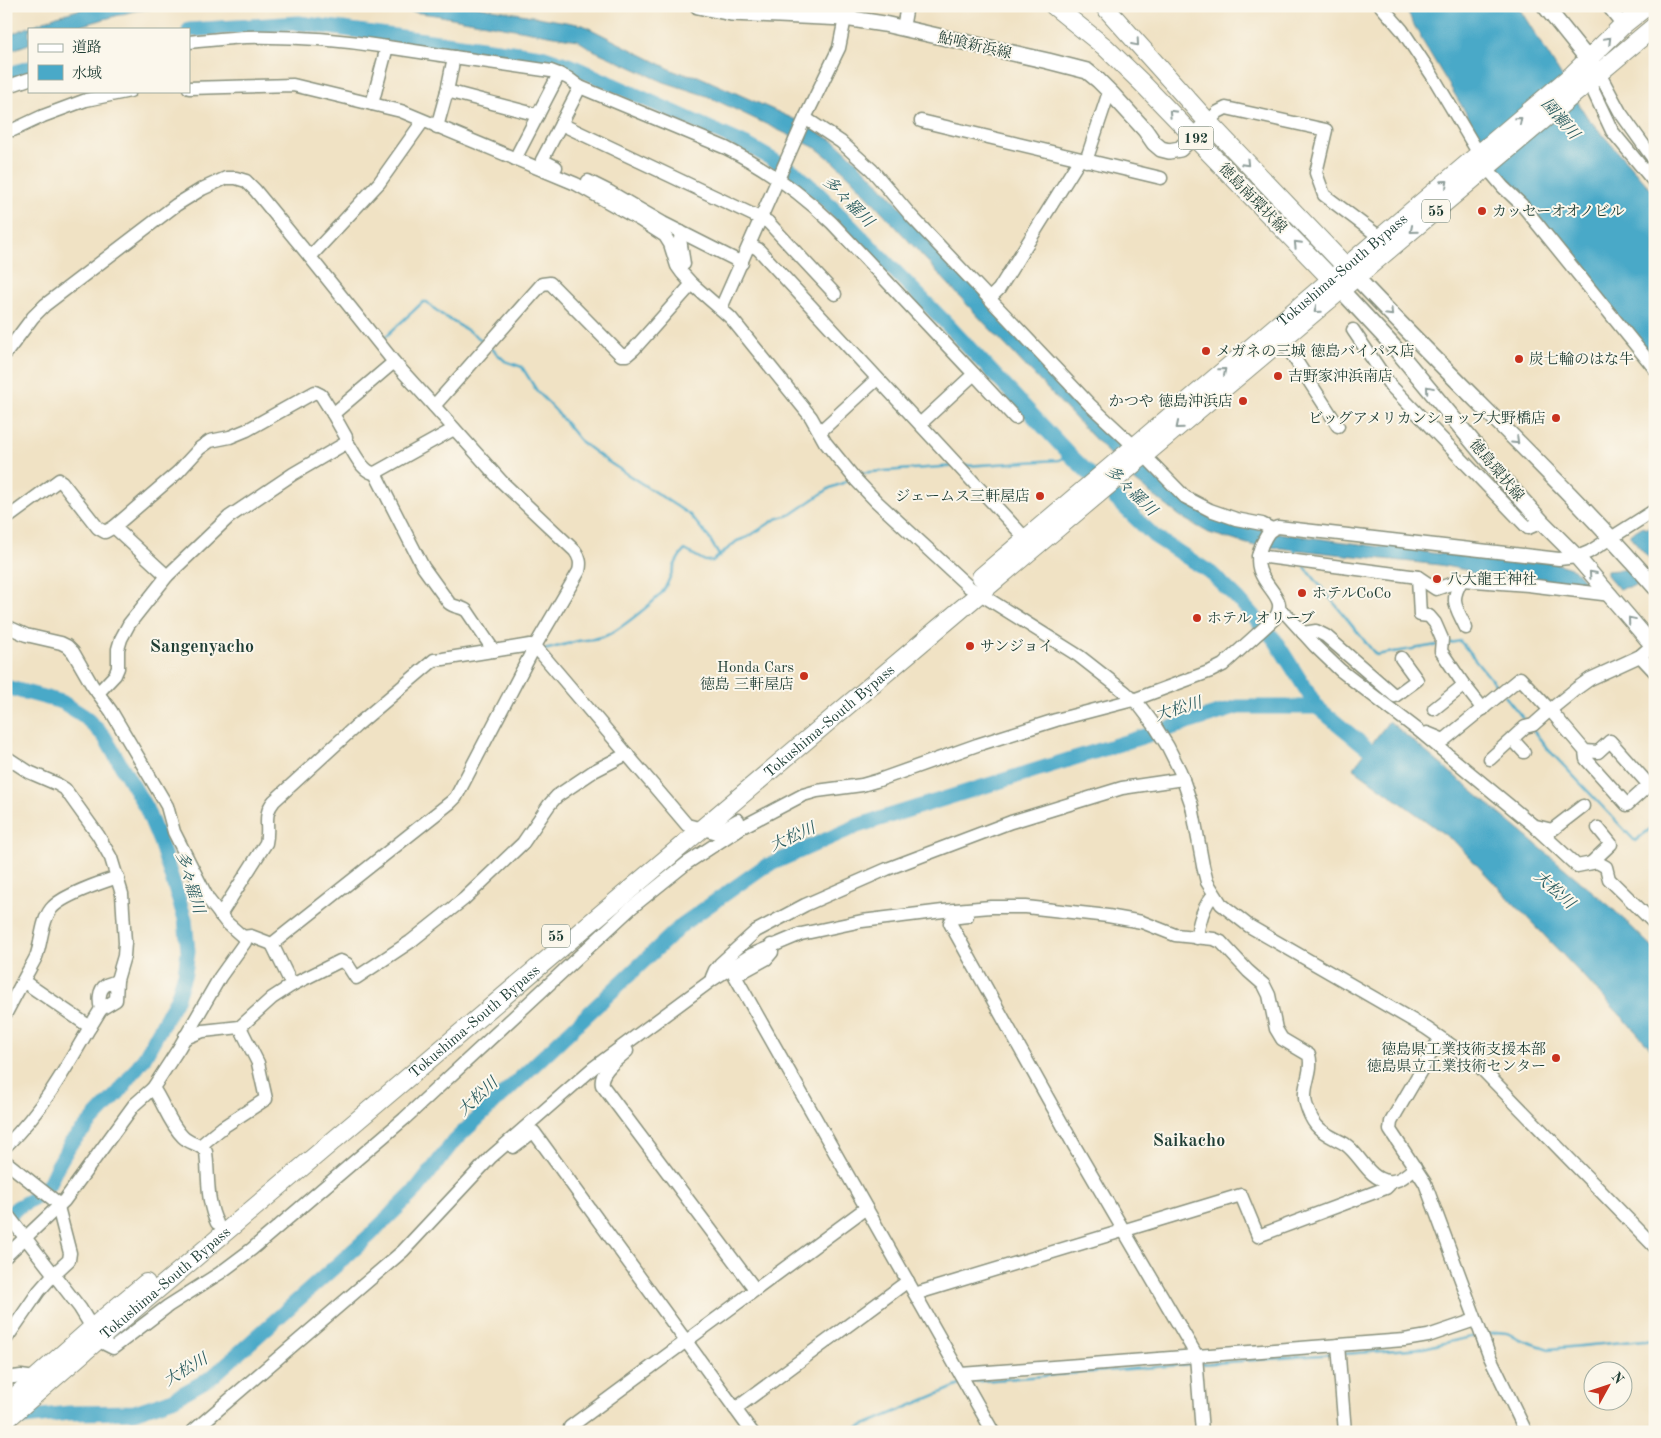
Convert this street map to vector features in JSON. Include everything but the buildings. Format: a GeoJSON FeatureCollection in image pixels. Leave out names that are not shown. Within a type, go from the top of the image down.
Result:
{"type":"FeatureCollection","features":[{"type":"Feature","properties":{"kind":"highway","name":"徳島南環状線"},"geometry":{"type":"LineString","coordinates":[[1054,6],[1105,47],[1141,82],[1336,284]]}},
{"type":"Feature","properties":{"kind":"highway","name":"徳島南環状線"},"geometry":{"type":"LineString","coordinates":[[1104,6],[1208,122],[1351,272]]}},
{"type":"Feature","properties":{"kind":"highway","name":"Tokushima-South Bypass"},"geometry":{"type":"LineString","coordinates":[[1586,75],[1623,25],[1647,6]]}},
{"type":"Feature","properties":{"kind":"highway","name":"Tokushima-South Bypass"},"geometry":{"type":"LineString","coordinates":[[6,1404],[39,1380],[95,1333],[1484,159],[1586,75],[1655,26]]}},
{"type":"Feature","properties":{"kind":"highway","name":"Tokushima-South Bypass"},"geometry":{"type":"LineString","coordinates":[[1351,272],[1381,238],[1484,159]]}},
{"type":"Feature","properties":{"kind":"highway","name":"Tokushima-South Bypass"},"geometry":{"type":"LineString","coordinates":[[1138,452],[1282,339],[1336,284]]}},
{"type":"Feature","properties":{"kind":"highway","name":"Tokushima-South Bypass"},"geometry":{"type":"LineString","coordinates":[[974,591],[1026,539],[1088,495]]}},
{"type":"Feature","properties":{"kind":"highway","name":"Tokushima-South Bypass"},"geometry":{"type":"LineString","coordinates":[[95,1333],[217,1223],[695,826]]}},
{"type":"Feature","properties":{"kind":"highway","name":"Tokushima-South Bypass"},"geometry":{"type":"LineString","coordinates":[[6,1420],[39,1380]]}},
{"type":"Feature","properties":{"kind":"main road","name":"鮎喰新浜線"},"geometry":{"type":"LineString","coordinates":[[698,6],[731,13],[846,18],[903,28],[1086,71],[1112,94],[1145,130],[1154,143],[1162,149],[1169,151],[1180,149],[1208,122]]}},
{"type":"Feature","properties":{"kind":"main road"},"geometry":{"type":"LineString","coordinates":[[1545,6],[1586,75]]}},
{"type":"Feature","properties":{"kind":"main road","name":"徳島環状線"},"geometry":{"type":"LineString","coordinates":[[1351,272],[1411,336],[1611,539],[1653,585]]}},
{"type":"Feature","properties":{"kind":"main road","name":"徳島環状線"},"geometry":{"type":"LineString","coordinates":[[1336,284],[1395,348],[1505,481],[1577,557],[1654,646]]}},
{"type":"Feature","properties":{"kind":"street"},"geometry":{"type":"LineString","coordinates":[[903,28],[907,6]]}},
{"type":"Feature","properties":{"kind":"street"},"geometry":{"type":"LineString","coordinates":[[1381,6],[1402,30],[1503,187],[1522,205],[1655,369]]}},
{"type":"Feature","properties":{"kind":"street"},"geometry":{"type":"LineString","coordinates":[[1608,6],[1623,25]]}},
{"type":"Feature","properties":{"kind":"street"},"geometry":{"type":"LineString","coordinates":[[722,306],[804,120],[839,48],[846,18]]}},
{"type":"Feature","properties":{"kind":"street"},"geometry":{"type":"LineString","coordinates":[[190,42],[246,37],[300,38],[352,42],[551,71],[568,78],[580,87],[726,148],[780,177],[821,212],[1016,418]]}},
{"type":"Feature","properties":{"kind":"street"},"geometry":{"type":"LineString","coordinates":[[372,104],[387,47]]}},
{"type":"Feature","properties":{"kind":"street"},"geometry":{"type":"LineString","coordinates":[[438,127],[454,57]]}},
{"type":"Feature","properties":{"kind":"street"},"geometry":{"type":"LineString","coordinates":[[515,159],[559,74]]}},
{"type":"Feature","properties":{"kind":"street"},"geometry":{"type":"LineString","coordinates":[[1586,75],[1620,112],[1655,161]]}},
{"type":"Feature","properties":{"kind":"street"},"geometry":{"type":"LineString","coordinates":[[1586,75],[1612,131],[1655,183]]}},
{"type":"Feature","properties":{"kind":"street"},"geometry":{"type":"LineString","coordinates":[[6,87],[28,79]]}},
{"type":"Feature","properties":{"kind":"street"},"geometry":{"type":"LineString","coordinates":[[190,88],[293,85],[401,111],[576,184],[659,231],[670,244],[678,266],[692,284],[722,306]]}},
{"type":"Feature","properties":{"kind":"street"},"geometry":{"type":"LineString","coordinates":[[580,87],[542,160],[543,162],[608,191],[681,232],[742,262]]}},
{"type":"Feature","properties":{"kind":"street"},"geometry":{"type":"LineString","coordinates":[[447,91],[538,115]]}},
{"type":"Feature","properties":{"kind":"street"},"geometry":{"type":"LineString","coordinates":[[6,129],[13,130],[43,116],[86,100],[125,92]]}},
{"type":"Feature","properties":{"kind":"street"},"geometry":{"type":"LineString","coordinates":[[990,298],[999,289],[1083,160],[1107,98],[1112,94]]}},
{"type":"Feature","properties":{"kind":"street"},"geometry":{"type":"LineString","coordinates":[[1208,122],[1218,112],[1226,108],[1326,130],[1316,172],[1324,195],[1381,238]]}},
{"type":"Feature","properties":{"kind":"street"},"geometry":{"type":"LineString","coordinates":[[804,120],[841,142],[862,160],[912,217],[1090,405],[1185,497],[1228,516],[1262,524],[1270,531]]}},
{"type":"Feature","properties":{"kind":"street"},"geometry":{"type":"LineString","coordinates":[[310,257],[379,183],[423,121]]}},
{"type":"Feature","properties":{"kind":"street"},"geometry":{"type":"LineString","coordinates":[[921,121],[1160,178]]}},
{"type":"Feature","properties":{"kind":"street"},"geometry":{"type":"LineString","coordinates":[[561,124],[768,222],[835,294]]}},
{"type":"Feature","properties":{"kind":"street"},"geometry":{"type":"LineString","coordinates":[[6,353],[33,317],[45,305],[176,205],[226,178],[246,181],[394,362],[502,482],[575,551],[579,558],[581,564],[579,571],[535,646],[456,797],[272,944]]}},
{"type":"Feature","properties":{"kind":"street"},"geometry":{"type":"LineString","coordinates":[[681,232],[680,239],[684,267],[722,306],[811,417],[825,442],[846,469],[876,501],[974,591],[1079,656],[1136,703],[1155,726],[1168,747],[1181,775],[1196,821],[1207,882],[1214,895],[1232,914],[1249,926],[1426,1028],[1474,1060],[1655,1247]]}},
{"type":"Feature","properties":{"kind":"street"},"geometry":{"type":"LineString","coordinates":[[750,245],[758,249],[1026,539]]}},
{"type":"Feature","properties":{"kind":"street"},"geometry":{"type":"LineString","coordinates":[[434,406],[542,284],[550,283],[622,355],[627,355],[692,284]]}},
{"type":"Feature","properties":{"kind":"street"},"geometry":{"type":"LineString","coordinates":[[1353,330],[1390,385],[1505,506],[1528,528],[1542,522]]}},
{"type":"Feature","properties":{"kind":"street"},"geometry":{"type":"LineString","coordinates":[[1282,339],[1338,426]]}},
{"type":"Feature","properties":{"kind":"street"},"geometry":{"type":"LineString","coordinates":[[333,414],[394,362]]}},
{"type":"Feature","properties":{"kind":"street"},"geometry":{"type":"LineString","coordinates":[[920,424],[974,374]]}},
{"type":"Feature","properties":{"kind":"street"},"geometry":{"type":"LineString","coordinates":[[819,431],[877,379]]}},
{"type":"Feature","properties":{"kind":"street"},"geometry":{"type":"LineString","coordinates":[[6,519],[59,480],[98,528],[104,532],[114,528],[178,472],[200,448],[210,441],[230,437],[246,430],[316,392],[321,395],[333,414],[346,437],[346,443],[370,473],[375,473],[454,429]]}},
{"type":"Feature","properties":{"kind":"street"},"geometry":{"type":"LineString","coordinates":[[98,693],[115,676],[118,668],[118,649],[129,624],[167,576],[229,517],[293,474],[346,443]]}},
{"type":"Feature","properties":{"kind":"street"},"geometry":{"type":"LineString","coordinates":[[375,473],[423,567],[449,603],[454,607],[462,606],[467,610],[494,651]]}},
{"type":"Feature","properties":{"kind":"street"},"geometry":{"type":"LineString","coordinates":[[6,1213],[80,1308],[95,1333],[105,1344],[113,1348],[168,1306],[252,1249],[404,1119],[631,908],[709,848],[803,794],[862,785],[1048,722],[1136,703],[1223,665],[1256,636],[1276,614],[1277,596],[1263,580],[1258,569],[1259,553],[1270,531],[1278,527],[1559,559],[1577,557],[1611,539],[1655,510]]}},
{"type":"Feature","properties":{"kind":"street"},"geometry":{"type":"LineString","coordinates":[[114,528],[167,576]]}},
{"type":"Feature","properties":{"kind":"street"},"geometry":{"type":"LineString","coordinates":[[1259,553],[1418,577],[1436,589],[1462,580],[1609,593]]}},
{"type":"Feature","properties":{"kind":"street"},"geometry":{"type":"LineString","coordinates":[[1418,577],[1420,615],[1429,616],[1435,623],[1442,639],[1441,651],[1483,710]]}},
{"type":"Feature","properties":{"kind":"street"},"geometry":{"type":"LineString","coordinates":[[1462,580],[1456,591],[1454,602],[1466,628]]}},
{"type":"Feature","properties":{"kind":"street"},"geometry":{"type":"LineString","coordinates":[[1276,614],[1287,614],[1340,670],[1418,730],[1531,824],[1577,866],[1597,862],[1606,866],[1609,879],[1655,924]]}},
{"type":"Feature","properties":{"kind":"street"},"geometry":{"type":"LineString","coordinates":[[6,626],[26,635],[61,643],[73,652],[167,806],[174,832],[208,899],[220,915],[243,937],[245,942],[220,977],[153,1088],[134,1105],[69,1194],[6,1256]]}},
{"type":"Feature","properties":{"kind":"street"},"geometry":{"type":"LineString","coordinates":[[1303,633],[1316,632],[1326,636],[1396,696],[1417,680],[1401,658]]}},
{"type":"Feature","properties":{"kind":"street"},"geometry":{"type":"LineString","coordinates":[[220,915],[266,843],[268,807],[356,726],[434,660],[530,645],[535,646],[627,754],[695,826],[714,832],[753,812],[760,811],[766,814]]}},
{"type":"Feature","properties":{"kind":"street"},"geometry":{"type":"LineString","coordinates":[[1490,760],[1525,727],[1533,725],[1590,679],[1640,656],[1654,646]]}},
{"type":"Feature","properties":{"kind":"street"},"geometry":{"type":"LineString","coordinates":[[1640,656],[1655,672]]}},
{"type":"Feature","properties":{"kind":"street"},"geometry":{"type":"LineString","coordinates":[[1418,730],[1444,740],[1520,678],[1585,751],[1586,759],[1627,805],[1649,785],[1610,741],[1598,752],[1585,751]]}},
{"type":"Feature","properties":{"kind":"street"},"geometry":{"type":"LineString","coordinates":[[1434,709],[1464,685]]}},
{"type":"Feature","properties":{"kind":"street"},"geometry":{"type":"LineString","coordinates":[[1513,740],[1524,752]]}},
{"type":"Feature","properties":{"kind":"street"},"geometry":{"type":"LineString","coordinates":[[185,1036],[240,1027],[264,1004],[292,985],[340,961],[347,964],[356,978],[410,942],[457,905],[524,843],[557,796],[594,772],[627,754]]}},
{"type":"Feature","properties":{"kind":"street"},"geometry":{"type":"LineString","coordinates":[[6,757],[29,772],[65,789],[104,845],[118,877],[122,894],[125,943],[118,980],[103,987],[100,994],[101,1009],[44,1103],[6,1146]]}},
{"type":"Feature","properties":{"kind":"street"},"geometry":{"type":"LineString","coordinates":[[712,980],[714,970],[756,931],[805,905],[878,873],[937,849],[1020,820],[1122,788],[1181,775]]}},
{"type":"Feature","properties":{"kind":"street"},"geometry":{"type":"LineString","coordinates":[[1531,824],[1552,830],[1583,806]]}},
{"type":"Feature","properties":{"kind":"street"},"geometry":{"type":"LineString","coordinates":[[1591,863],[1611,844],[1598,828]]}},
{"type":"Feature","properties":{"kind":"street"},"geometry":{"type":"LineString","coordinates":[[6,1013],[36,957],[51,909],[61,901],[86,889],[118,877]]}},
{"type":"Feature","properties":{"kind":"street"},"geometry":{"type":"LineString","coordinates":[[1197,938],[1198,929],[1209,899],[1214,895]]}},
{"type":"Feature","properties":{"kind":"street"},"geometry":{"type":"LineString","coordinates":[[991,907],[983,915],[955,917],[951,919],[950,923],[1196,1356],[1202,1432]]}},
{"type":"Feature","properties":{"kind":"street"},"geometry":{"type":"LineString","coordinates":[[192,1432],[398,1256],[491,1157],[593,1068],[712,980],[751,955],[801,934],[836,926],[943,910],[1026,907],[1108,916],[1142,922],[1175,935],[1214,939],[1221,942],[1264,985],[1269,995],[1272,1018],[1282,1039],[1309,1055],[1312,1063],[1305,1094],[1306,1105],[1315,1124],[1323,1133],[1346,1145],[1377,1178],[1389,1182],[1398,1180],[1415,1167]]}},
{"type":"Feature","properties":{"kind":"street"},"geometry":{"type":"LineString","coordinates":[[243,937],[251,936],[272,944],[292,985]]}},
{"type":"Feature","properties":{"kind":"street"},"geometry":{"type":"LineString","coordinates":[[771,945],[772,952],[766,959],[736,976],[993,1432]]}},
{"type":"Feature","properties":{"kind":"street"},"geometry":{"type":"LineString","coordinates":[[23,981],[90,1027]]}},
{"type":"Feature","properties":{"kind":"street"},"geometry":{"type":"LineString","coordinates":[[200,1146],[223,1127],[266,1099],[258,1063],[240,1027]]}},
{"type":"Feature","properties":{"kind":"street"},"geometry":{"type":"LineString","coordinates":[[633,1038],[635,1044],[604,1073],[601,1080],[602,1085],[755,1289]]}},
{"type":"Feature","properties":{"kind":"street"},"geometry":{"type":"LineString","coordinates":[[1440,1038],[1392,1122],[1390,1130],[1425,1183],[1489,1355],[1526,1432]]}},
{"type":"Feature","properties":{"kind":"street"},"geometry":{"type":"LineString","coordinates":[[153,1088],[176,1129],[192,1144],[200,1146],[206,1152],[207,1181],[211,1208],[217,1223]]}},
{"type":"Feature","properties":{"kind":"street"},"geometry":{"type":"LineString","coordinates":[[491,1157],[496,1160],[534,1132],[752,1432]]}},
{"type":"Feature","properties":{"kind":"street"},"geometry":{"type":"LineString","coordinates":[[6,1162],[59,1205],[70,1257],[39,1291],[6,1339]]}},
{"type":"Feature","properties":{"kind":"street"},"geometry":{"type":"LineString","coordinates":[[916,1295],[1241,1195],[1258,1236],[1386,1188],[1389,1186],[1389,1182]]}},
{"type":"Feature","properties":{"kind":"street"},"geometry":{"type":"LineString","coordinates":[[570,1427],[866,1208]]}},
{"type":"Feature","properties":{"kind":"street"},"geometry":{"type":"LineString","coordinates":[[735,1409],[908,1281]]}},
{"type":"Feature","properties":{"kind":"street"},"geometry":{"type":"LineString","coordinates":[[961,1374],[1338,1346],[1428,1336],[1475,1320]]}},
{"type":"Feature","properties":{"kind":"street"},"geometry":{"type":"LineString","coordinates":[[1338,1346],[1344,1432]]}},
{"type":"Feature","properties":{"kind":"street"},"geometry":{"type":"LineString","coordinates":[[6,1378],[21,1376],[39,1380]]}},
{"type":"Feature","properties":{"kind":"water"},"geometry":{"type":"Polygon","coordinates":[[[92,6],[172,6],[134,11],[72,28],[28,28],[28,44],[6,52],[6,36],[57,16],[92,6]]]}},
{"type":"Feature","properties":{"kind":"water"},"geometry":{"type":"Polygon","coordinates":[[[369,6],[475,6],[583,25],[676,72],[698,76],[796,120],[837,143],[869,173],[1155,478],[1179,498],[1205,514],[1226,522],[1285,534],[1382,547],[1394,546],[1431,553],[1555,563],[1574,569],[1591,588],[1472,573],[1440,565],[1251,545],[1209,533],[1181,517],[1135,481],[973,311],[851,178],[816,148],[707,96],[664,82],[593,50],[577,40],[435,15],[369,6]]]}},
{"type":"Feature","properties":{"kind":"water","name":"園瀬川"},"geometry":{"type":"Polygon","coordinates":[[[1404,6],[1519,8],[1587,117],[1655,194],[1655,363],[1511,181],[1505,183],[1470,131],[1469,118],[1404,6]]]}},
{"type":"Feature","properties":{"kind":"water"},"geometry":{"type":"Polygon","coordinates":[[[1652,524],[1655,525],[1655,565],[1629,535],[1643,526],[1646,529],[1652,524]]]}},
{"type":"Feature","properties":{"kind":"water"},"geometry":{"type":"Polygon","coordinates":[[[1629,569],[1643,584],[1619,589],[1607,575],[1607,571],[1629,569]]]}},
{"type":"Feature","properties":{"kind":"water"},"geometry":{"type":"Polygon","coordinates":[[[1389,721],[1612,908],[1655,950],[1655,1053],[1455,842],[1353,768],[1389,721]]]}},
{"type":"Feature","properties":{"kind":"waterway","name":"多々羅川"},"geometry":{"type":"LineString","coordinates":[[190,30],[299,23],[542,56],[574,67],[749,146],[796,173],[944,321],[1070,455],[1154,536],[1211,573],[1239,600],[1275,640],[1317,707],[1383,761]]}},
{"type":"Feature","properties":{"kind":"waterway","name":"多々羅川"},"geometry":{"type":"LineString","coordinates":[[6,75],[28,68]]}},
{"type":"Feature","properties":{"kind":"waterway"},"geometry":{"type":"LineString","coordinates":[[382,340],[423,302],[427,302],[440,314],[471,332],[485,343]]}},
{"type":"Feature","properties":{"kind":"waterway"},"geometry":{"type":"LineString","coordinates":[[491,348],[505,361],[522,367],[537,391],[581,442],[690,515],[709,538],[720,557]]}},
{"type":"Feature","properties":{"kind":"waterway"},"geometry":{"type":"LineString","coordinates":[[964,466],[1059,460],[1070,455]]}},
{"type":"Feature","properties":{"kind":"waterway"},"geometry":{"type":"LineString","coordinates":[[857,473],[954,466]]}},
{"type":"Feature","properties":{"kind":"waterway"},"geometry":{"type":"LineString","coordinates":[[544,650],[602,637],[627,623],[653,602],[663,591],[678,559],[685,550],[705,561],[713,561],[737,541],[748,537],[776,519],[792,514],[830,488],[851,478]]}},
{"type":"Feature","properties":{"kind":"waterway"},"geometry":{"type":"LineString","coordinates":[[1293,546],[1297,557]]}},
{"type":"Feature","properties":{"kind":"waterway"},"geometry":{"type":"LineString","coordinates":[[1305,567],[1376,655],[1437,645]]}},
{"type":"Feature","properties":{"kind":"waterway"},"geometry":{"type":"LineString","coordinates":[[1445,644],[1460,641],[1500,690]]}},
{"type":"Feature","properties":{"kind":"waterway","name":"多々羅川"},"geometry":{"type":"LineString","coordinates":[[6,687],[62,702],[84,716],[104,736],[146,808],[160,842],[185,919],[188,951],[185,973],[177,998],[144,1058],[119,1092],[71,1143],[49,1184],[38,1196],[18,1207],[10,1214],[6,1221]]}},
{"type":"Feature","properties":{"kind":"waterway"},"geometry":{"type":"LineString","coordinates":[[1505,696],[1527,723]]}},
{"type":"Feature","properties":{"kind":"waterway","name":"大松川"},"geometry":{"type":"LineString","coordinates":[[6,1420],[69,1413],[134,1412],[173,1399],[212,1377],[368,1237],[417,1189],[454,1141],[683,924],[762,868],[857,826],[1238,707],[1317,707]]}},
{"type":"Feature","properties":{"kind":"waterway"},"geometry":{"type":"LineString","coordinates":[[1532,729],[1546,747],[1635,841],[1655,825]]}},
{"type":"Feature","properties":{"kind":"waterway"},"geometry":{"type":"LineString","coordinates":[[1486,1334],[1496,1332],[1507,1333],[1549,1349],[1655,1339]]}},
{"type":"Feature","properties":{"kind":"waterway"},"geometry":{"type":"LineString","coordinates":[[1343,1354],[1423,1348],[1479,1335]]}},
{"type":"Feature","properties":{"kind":"waterway"},"geometry":{"type":"LineString","coordinates":[[1201,1364],[1335,1354]]}},
{"type":"Feature","properties":{"kind":"waterway"},"geometry":{"type":"LineString","coordinates":[[969,1382],[1193,1364]]}},
{"type":"Feature","properties":{"kind":"waterway"},"geometry":{"type":"LineString","coordinates":[[848,1432],[962,1384]]}},
{"type":"Feature","properties":{"kind":"place","name":"カッセーオオノビル"},"geometry":{"type":"Point","coordinates":[1482,211]}},
{"type":"Feature","properties":{"kind":"place","name":"メガネの三城 徳島バイパス店"},"geometry":{"type":"Point","coordinates":[1206,351]}},
{"type":"Feature","properties":{"kind":"place","name":"炭七輪のはな牛"},"geometry":{"type":"Point","coordinates":[1519,359]}},
{"type":"Feature","properties":{"kind":"place","name":"吉野家沖浜南店"},"geometry":{"type":"Point","coordinates":[1278,376]}},
{"type":"Feature","properties":{"kind":"place","name":"かつや 徳島沖浜店"},"geometry":{"type":"Point","coordinates":[1243,401]}},
{"type":"Feature","properties":{"kind":"place","name":"ビッグアメリカンショップ大野橋店"},"geometry":{"type":"Point","coordinates":[1556,418]}},
{"type":"Feature","properties":{"kind":"place","name":"ジェームス三軒屋店"},"geometry":{"type":"Point","coordinates":[1040,496]}},
{"type":"Feature","properties":{"kind":"place","name":"八大龍王神社"},"geometry":{"type":"Point","coordinates":[1437,579]}},
{"type":"Feature","properties":{"kind":"place","name":"ホテルCoCo"},"geometry":{"type":"Point","coordinates":[1302,593]}},
{"type":"Feature","properties":{"kind":"place","name":"ホテル オリーブ"},"geometry":{"type":"Point","coordinates":[1197,618]}},
{"type":"Feature","properties":{"kind":"place","name":"サンジョイ"},"geometry":{"type":"Point","coordinates":[970,646]}},
{"type":"Feature","properties":{"kind":"place","name":"Honda Cars 徳島 三軒屋店"},"geometry":{"type":"Point","coordinates":[804,676]}},
{"type":"Feature","properties":{"kind":"place","name":"徳島県工業技術支援本部 徳島県立工業技術センター"},"geometry":{"type":"Point","coordinates":[1556,1058]}},
{"type":"Feature","properties":{"kind":"district","name":"Sangenyacho"},"geometry":{"type":"Point","coordinates":[202,646]}},
{"type":"Feature","properties":{"kind":"district","name":"Saikacho"},"geometry":{"type":"Point","coordinates":[1189,1140]}}]}
